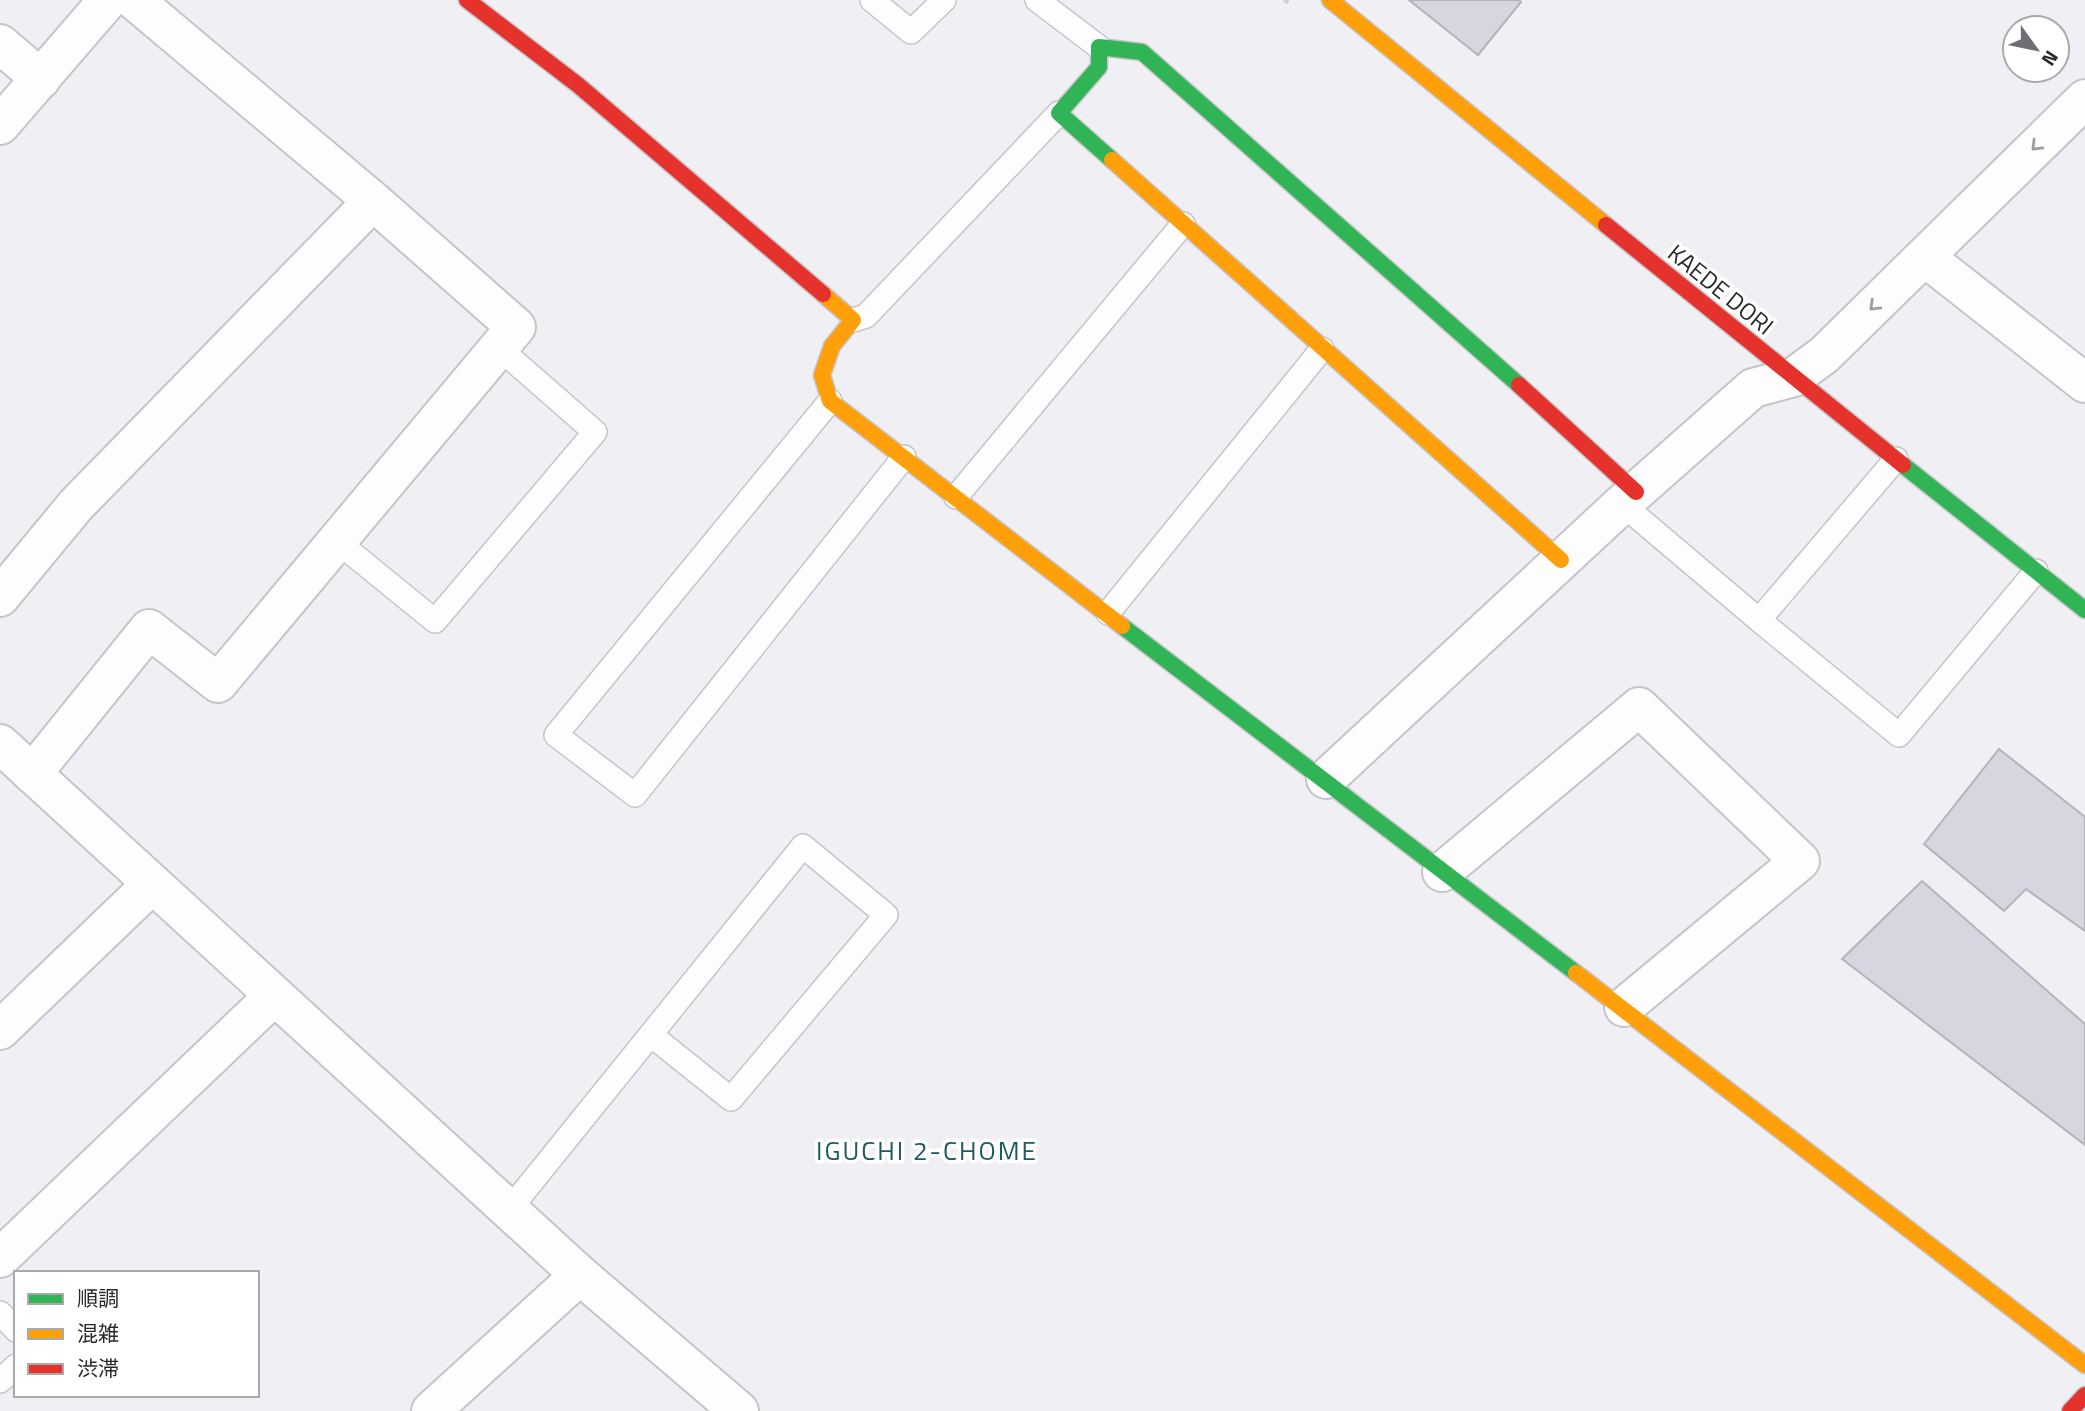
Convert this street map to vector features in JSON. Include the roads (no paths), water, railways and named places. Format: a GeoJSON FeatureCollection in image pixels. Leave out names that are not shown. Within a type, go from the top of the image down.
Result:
{"type":"FeatureCollection","features":[{"type":"Feature","properties":{"kind":"street"},"geometry":{"type":"LineString","coordinates":[[0,125],[108,0]]}},
{"type":"Feature","properties":{"kind":"street"},"geometry":{"type":"LineString","coordinates":[[32,774],[149,629],[218,683],[516,327],[373,201],[134,0]]}},
{"type":"Feature","properties":{"kind":"street"},"geometry":{"type":"LineString","coordinates":[[467,0],[578,85],[853,320],[832,346],[822,374],[830,401],[1326,779],[1442,872],[1623,1007],[2085,1365]]}},
{"type":"Feature","properties":{"kind":"street","name":"KAEDE DORI"},"geometry":{"type":"LineString","coordinates":[[1330,0],[2085,610]]}},
{"type":"Feature","properties":{"kind":"street"},"geometry":{"type":"LineString","coordinates":[[0,44],[41,79]]}},
{"type":"Feature","properties":{"kind":"street"},"geometry":{"type":"LineString","coordinates":[[1561,560],[1059,113],[1099,67],[1099,47],[1142,52],[1553,415],[1629,498]]}},
{"type":"Feature","properties":{"kind":"street"},"geometry":{"type":"LineString","coordinates":[[1326,779],[1561,560],[1753,388],[1794,377],[1824,355],[2085,99]]}},
{"type":"Feature","properties":{"kind":"street"},"geometry":{"type":"LineString","coordinates":[[0,597],[76,505],[373,201]]}},
{"type":"Feature","properties":{"kind":"street"},"geometry":{"type":"LineString","coordinates":[[1925,257],[2081,372]]}},
{"type":"Feature","properties":{"kind":"street"},"geometry":{"type":"LineString","coordinates":[[1442,872],[1639,707],[1800,861],[1623,1007]]}},
{"type":"Feature","properties":{"kind":"street"},"geometry":{"type":"LineString","coordinates":[[1,748],[580,1275],[739,1411]]}},
{"type":"Feature","properties":{"kind":"street"},"geometry":{"type":"LineString","coordinates":[[0,1030],[152,884]]}},
{"type":"Feature","properties":{"kind":"street"},"geometry":{"type":"LineString","coordinates":[[0,1258],[274,996]]}},
{"type":"Feature","properties":{"kind":"street"},"geometry":{"type":"LineString","coordinates":[[431,1411],[580,1275]]}},
{"type":"Feature","properties":{"kind":"street"},"geometry":{"type":"LineString","coordinates":[[2070,1411],[2085,1395]]}},
{"type":"Feature","properties":{"kind":"lane"},"geometry":{"type":"LineString","coordinates":[[872,0],[911,32],[944,0]]}},
{"type":"Feature","properties":{"kind":"lane"},"geometry":{"type":"LineString","coordinates":[[1037,0],[1099,47]]}},
{"type":"Feature","properties":{"kind":"lane"},"geometry":{"type":"LineString","coordinates":[[853,320],[866,316],[1059,113]]}},
{"type":"Feature","properties":{"kind":"lane"},"geometry":{"type":"LineString","coordinates":[[956,497],[1182,224]]}},
{"type":"Feature","properties":{"kind":"lane"},"geometry":{"type":"LineString","coordinates":[[338,542],[435,621],[595,432],[499,348]]}},
{"type":"Feature","properties":{"kind":"lane"},"geometry":{"type":"LineString","coordinates":[[1108,613],[1322,349]]}},
{"type":"Feature","properties":{"kind":"lane"},"geometry":{"type":"LineString","coordinates":[[830,401],[556,735],[635,794],[904,457]]}},
{"type":"Feature","properties":{"kind":"lane"},"geometry":{"type":"LineString","coordinates":[[1759,620],[1896,459]]}},
{"type":"Feature","properties":{"kind":"lane"},"geometry":{"type":"LineString","coordinates":[[1629,498],[1759,620],[1899,735],[2036,571]]}},
{"type":"Feature","properties":{"kind":"lane"},"geometry":{"type":"LineString","coordinates":[[509,1210],[803,846],[886,915],[732,1099],[651,1035]]}},
{"type":"Feature","properties":{"kind":"lane"},"geometry":{"type":"LineString","coordinates":[[0,1313],[14,1328]]}},
{"type":"Feature","properties":{"kind":"lane"},"geometry":{"type":"LineString","coordinates":[[0,1381],[14,1368]]}},
{"type":"Feature","properties":{"kind":"district","name":"IGUCHI 2-CHOME"},"geometry":{"type":"Point","coordinates":[927,1150]}}]}
